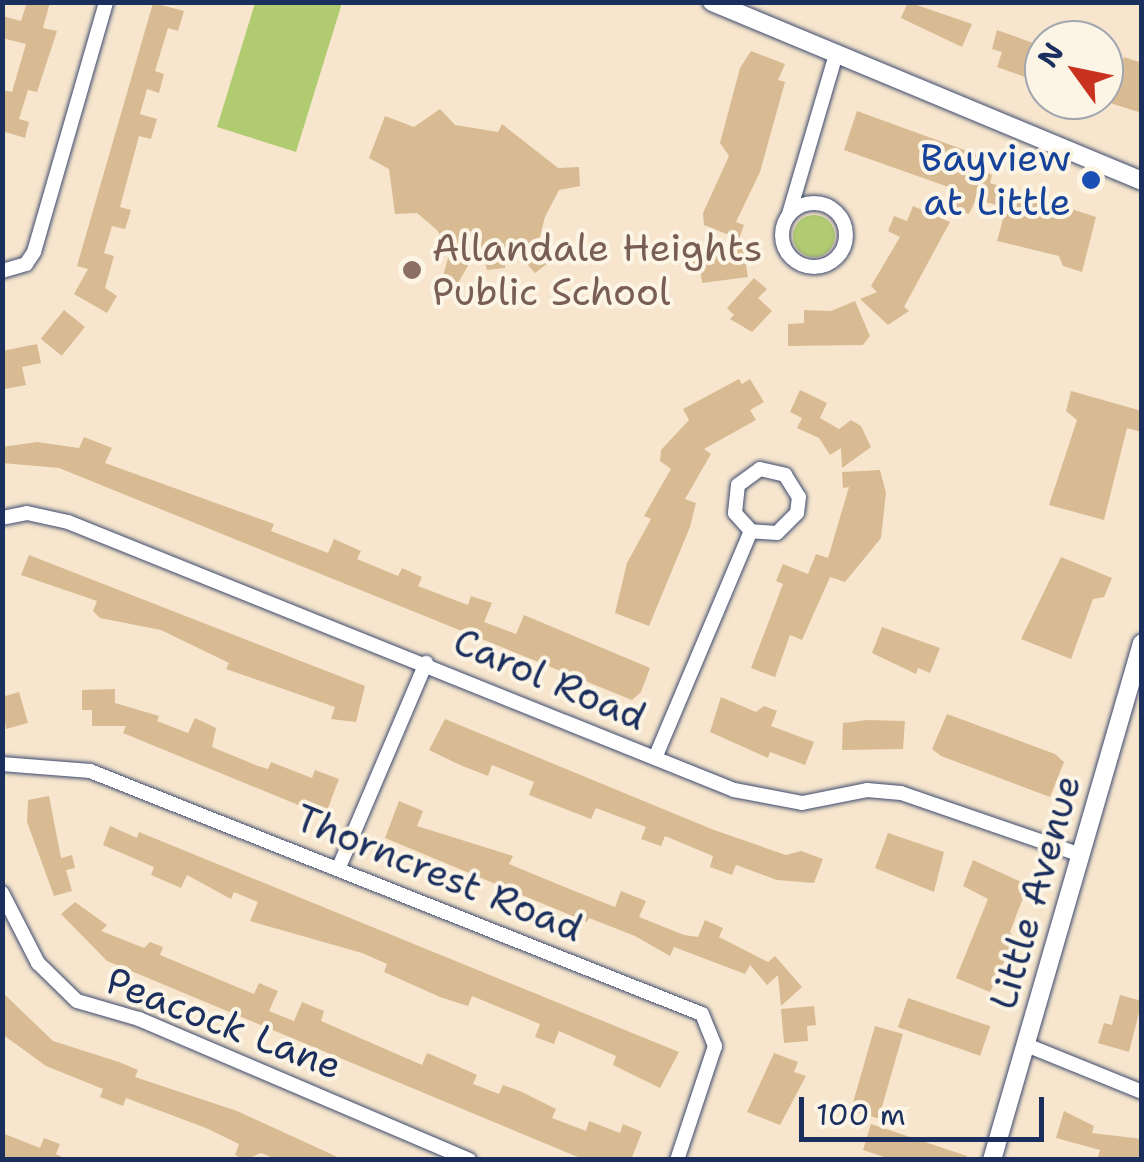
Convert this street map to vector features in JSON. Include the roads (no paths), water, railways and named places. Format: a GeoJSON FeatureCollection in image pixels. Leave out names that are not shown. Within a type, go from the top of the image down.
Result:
{"type":"FeatureCollection","features":[{"type":"Feature","properties":{"kind":"street"},"geometry":{"type":"LineString","coordinates":[[2,271],[26,264],[34,252],[106,2]]}},
{"type":"Feature","properties":{"kind":"street"},"geometry":{"type":"LineString","coordinates":[[712,2],[1142,182]]}},
{"type":"Feature","properties":{"kind":"street"},"geometry":{"type":"LineString","coordinates":[[789,214],[807,204],[836,212],[846,241],[836,259],[816,268],[796,262],[781,234],[836,54]]}},
{"type":"Feature","properties":{"kind":"street"},"geometry":{"type":"LineString","coordinates":[[760,469],[786,475],[798,498],[797,513],[777,533],[751,531],[735,513],[738,485],[760,469]]}},
{"type":"Feature","properties":{"kind":"street","name":"Carol Road"},"geometry":{"type":"LineString","coordinates":[[2,518],[27,513],[68,522],[734,790],[802,803],[867,790],[901,792],[1081,854]]}},
{"type":"Feature","properties":{"kind":"street"},"geometry":{"type":"LineString","coordinates":[[655,758],[751,531]]}},
{"type":"Feature","properties":{"kind":"street","name":"Little Avenue"},"geometry":{"type":"LineString","coordinates":[[992,1160],[1142,643]]}},
{"type":"Feature","properties":{"kind":"street"},"geometry":{"type":"LineString","coordinates":[[339,867],[426,663]]}},
{"type":"Feature","properties":{"kind":"street","name":"Thorncrest Road"},"geometry":{"type":"LineString","coordinates":[[2,764],[90,771],[702,1014],[715,1046],[677,1160]]}},
{"type":"Feature","properties":{"kind":"street","name":"Peacock Lane"},"geometry":{"type":"LineString","coordinates":[[3,895],[38,963],[77,1002],[157,1027],[469,1160]]}},
{"type":"Feature","properties":{"kind":"street"},"geometry":{"type":"LineString","coordinates":[[1024,1044],[1142,1092]]}},
{"type":"Feature","properties":{"kind":"place","name":"Bayview at Little"},"geometry":{"type":"Point","coordinates":[1091,180]}},
{"type":"Feature","properties":{"kind":"place","name":"Allandale Heights Public School"},"geometry":{"type":"Point","coordinates":[412,270]}}]}
